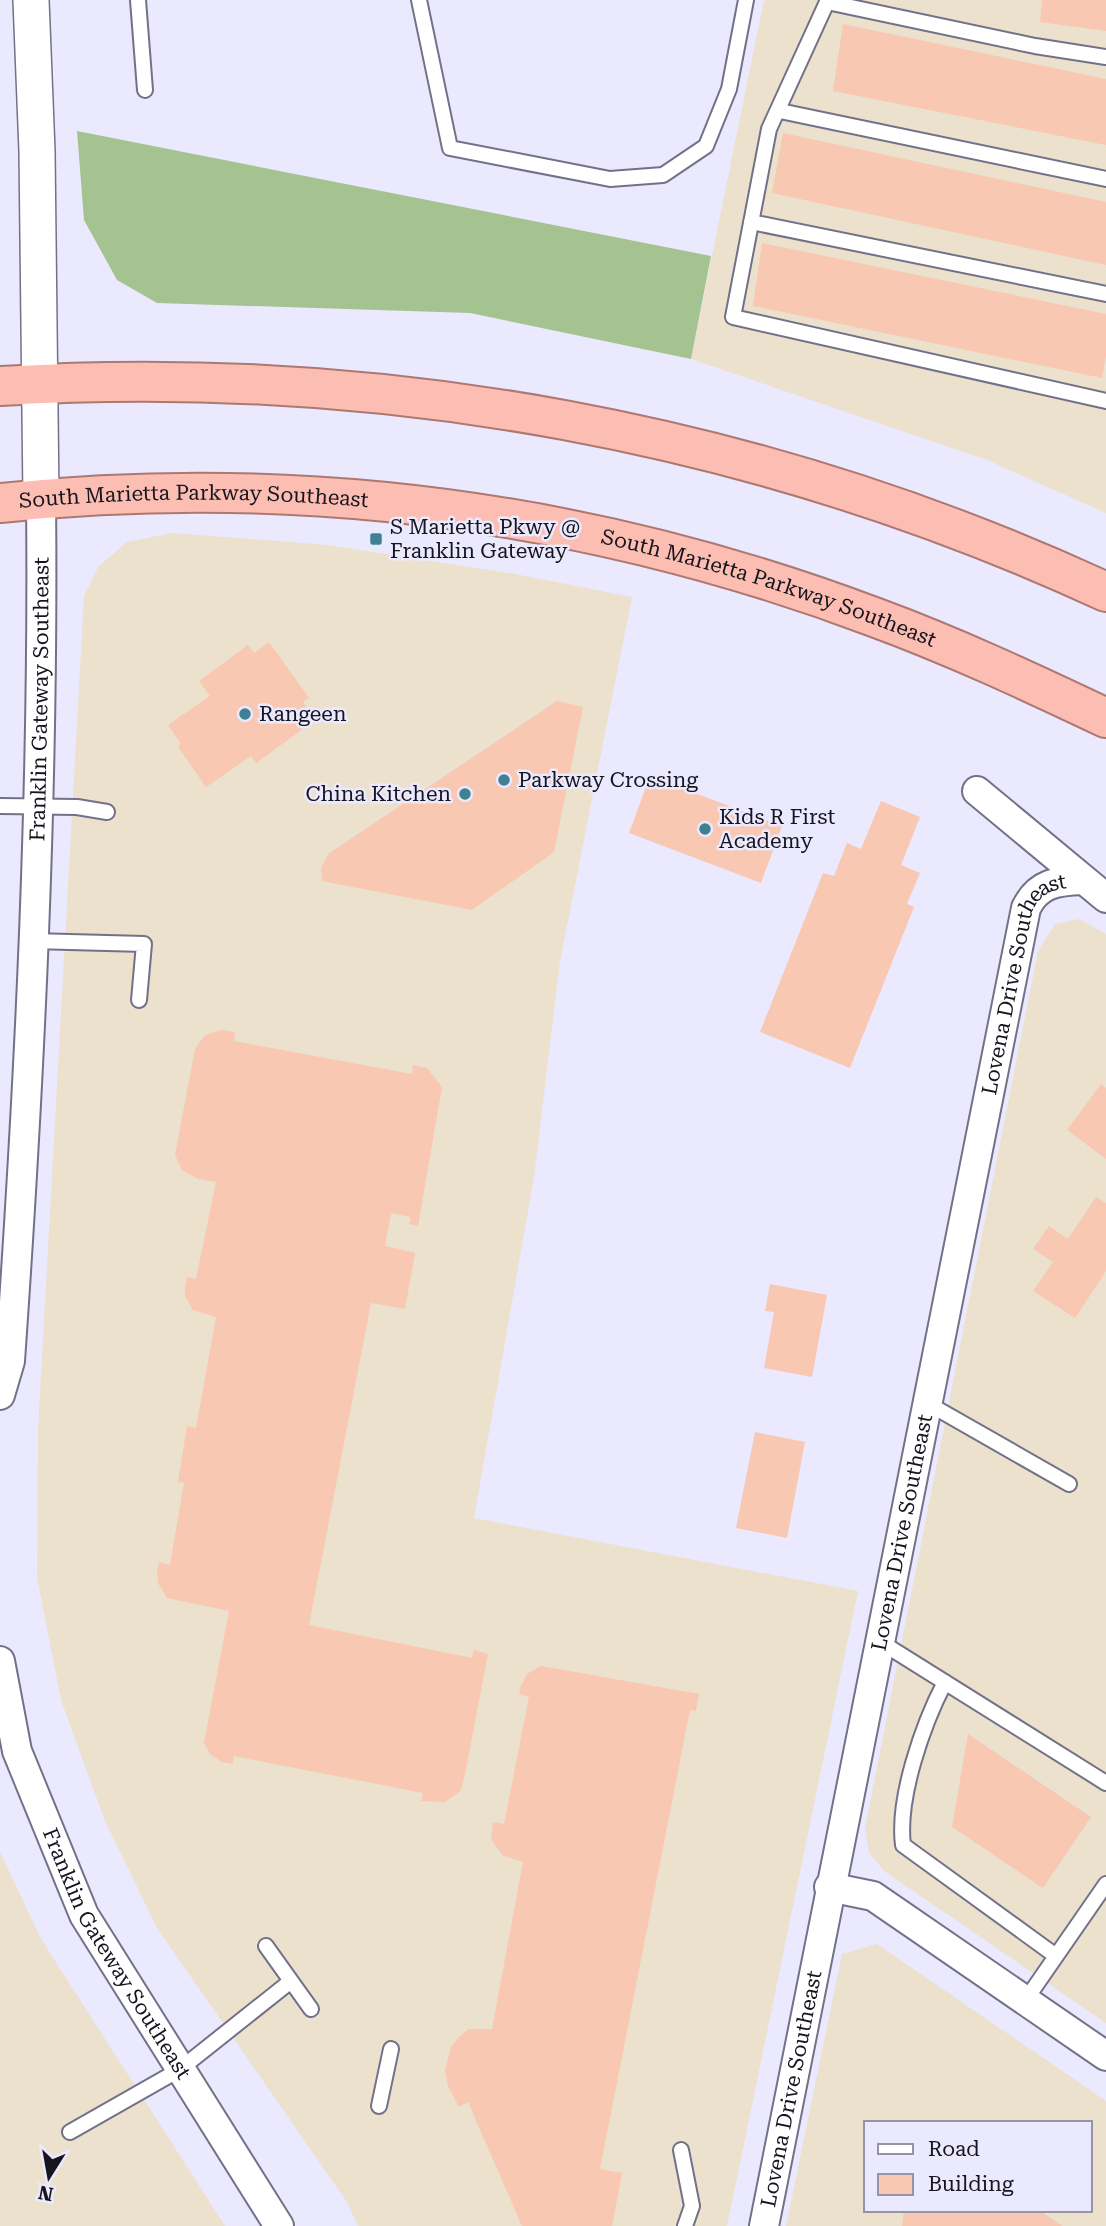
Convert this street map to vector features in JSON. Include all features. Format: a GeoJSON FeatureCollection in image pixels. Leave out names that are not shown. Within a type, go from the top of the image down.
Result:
{"type":"FeatureCollection","features":[{"type":"Feature","properties":{"kind":"highway"},"geometry":{"type":"LineString","coordinates":[[0,386],[119,380],[256,383],[391,393],[529,412],[657,437],[783,469],[919,515],[1047,565],[1106,592]]}},
{"type":"Feature","properties":{"kind":"highway","name":"South Marietta Parkway Southeast"},"geometry":{"type":"LineString","coordinates":[[0,503],[121,492],[198,491],[344,497],[435,506],[540,522],[628,541],[754,576],[874,617],[998,667],[1106,718]]}},
{"type":"Feature","properties":{"kind":"street","name":"Franklin Gateway Southeast"},"geometry":{"type":"LineString","coordinates":[[0,1395],[10,1361],[12,1335],[42,676],[36,114],[30,0]]}},
{"type":"Feature","properties":{"kind":"street","name":"Lovena Drive Southeast"},"geometry":{"type":"LineString","coordinates":[[977,791],[1106,898]]}},
{"type":"Feature","properties":{"kind":"street","name":"Lovena Drive Southeast"},"geometry":{"type":"LineString","coordinates":[[764,2226],[829,1887],[1026,908],[1037,890],[1055,881],[1083,880]]}},
{"type":"Feature","properties":{"kind":"street","name":"Franklin Gateway Southeast"},"geometry":{"type":"LineString","coordinates":[[0,1661],[17,1751],[84,1915],[279,2226]]}},
{"type":"Feature","properties":{"kind":"street"},"geometry":{"type":"LineString","coordinates":[[829,1887],[873,1896],[1106,2056]]}},
{"type":"Feature","properties":{"kind":"lane"},"geometry":{"type":"LineString","coordinates":[[138,0],[145,90]]}},
{"type":"Feature","properties":{"kind":"lane"},"geometry":{"type":"LineString","coordinates":[[419,0],[450,148],[610,179],[663,175],[706,146],[729,89],[746,0]]}},
{"type":"Feature","properties":{"kind":"lane"},"geometry":{"type":"LineString","coordinates":[[1106,57],[1035,46],[827,2],[780,111],[769,129],[733,317],[1106,401]]}},
{"type":"Feature","properties":{"kind":"lane"},"geometry":{"type":"LineString","coordinates":[[780,111],[1106,179]]}},
{"type":"Feature","properties":{"kind":"lane"},"geometry":{"type":"LineString","coordinates":[[751,222],[1106,294]]}},
{"type":"Feature","properties":{"kind":"lane"},"geometry":{"type":"LineString","coordinates":[[0,806],[77,807],[107,812]]}},
{"type":"Feature","properties":{"kind":"lane"},"geometry":{"type":"LineString","coordinates":[[32,941],[144,944],[139,1000]]}},
{"type":"Feature","properties":{"kind":"lane"},"geometry":{"type":"LineString","coordinates":[[927,1403],[1069,1484]]}},
{"type":"Feature","properties":{"kind":"lane"},"geometry":{"type":"LineString","coordinates":[[878,1641],[1106,1783]]}},
{"type":"Feature","properties":{"kind":"lane"},"geometry":{"type":"LineString","coordinates":[[945,1682],[923,1724],[901,1825],[904,1845],[1056,1956]]}},
{"type":"Feature","properties":{"kind":"lane"},"geometry":{"type":"LineString","coordinates":[[1025,2001],[1106,1884]]}},
{"type":"Feature","properties":{"kind":"lane"},"geometry":{"type":"LineString","coordinates":[[266,1946],[311,2009]]}},
{"type":"Feature","properties":{"kind":"lane"},"geometry":{"type":"LineString","coordinates":[[69,2132],[179,2070],[291,1981]]}},
{"type":"Feature","properties":{"kind":"lane"},"geometry":{"type":"LineString","coordinates":[[379,2106],[391,2049]]}},
{"type":"Feature","properties":{"kind":"lane"},"geometry":{"type":"LineString","coordinates":[[681,2150],[692,2206],[685,2226]]}},
{"type":"Feature","properties":{"kind":"shaded area"},"geometry":{"type":"Polygon","coordinates":[[[764,0],[1106,0],[1106,513],[987,460],[691,359],[764,0]]]}},
{"type":"Feature","properties":{"kind":"shaded area"},"geometry":{"type":"Polygon","coordinates":[[[172,533],[328,545],[515,574],[632,597],[560,961],[534,1177],[474,1518],[858,1591],[727,2226],[358,2226],[347,2202],[157,1928],[105,1821],[61,1700],[37,1577],[38,1430],[84,596],[98,567],[127,542],[172,533]]]}},
{"type":"Feature","properties":{"kind":"shaded area"},"geometry":{"type":"Polygon","coordinates":[[[1079,919],[1106,934],[1106,2023],[884,1871],[869,1853],[865,1828],[1038,951],[1055,924],[1079,919]]]}},
{"type":"Feature","properties":{"kind":"shaded area"},"geometry":{"type":"Polygon","coordinates":[[[0,1852],[41,1939],[225,2226],[0,2226],[0,1852]]]}},
{"type":"Feature","properties":{"kind":"shaded area"},"geometry":{"type":"Polygon","coordinates":[[[877,1944],[1106,2101],[1106,2226],[786,2226],[842,1954],[877,1944]]]}},
{"type":"Feature","properties":{"kind":"green space"},"geometry":{"type":"Polygon","coordinates":[[[77,131],[711,256],[691,359],[470,313],[157,303],[117,280],[84,220],[77,131]]]}},
{"type":"Feature","properties":{"kind":"building"},"geometry":{"type":"Polygon","coordinates":[[[1042,0],[1106,0],[1106,31],[1040,22],[1042,0]]]}},
{"type":"Feature","properties":{"kind":"building"},"geometry":{"type":"Polygon","coordinates":[[[843,24],[1106,79],[1106,145],[833,91],[843,24]]]}},
{"type":"Feature","properties":{"kind":"building"},"geometry":{"type":"Polygon","coordinates":[[[783,133],[1106,202],[1106,265],[772,193],[783,133]]]}},
{"type":"Feature","properties":{"kind":"building"},"geometry":{"type":"Polygon","coordinates":[[[762,243],[1106,314],[1106,355],[1102,378],[753,306],[762,243]]]}},
{"type":"Feature","properties":{"kind":"building","name":"Rangeen"},"geometry":{"type":"Polygon","coordinates":[[[269,642],[309,698],[303,702],[309,712],[304,716],[310,724],[256,763],[251,756],[206,787],[178,747],[181,744],[168,725],[210,696],[199,681],[248,645],[254,653],[269,642]]]}},
{"type":"Feature","properties":{"kind":"building","name":"Parkway Crossing"},"geometry":{"type":"Polygon","coordinates":[[[557,701],[583,707],[554,852],[472,910],[322,881],[321,868],[328,854],[557,701]]]}},
{"type":"Feature","properties":{"kind":"building","name":"Kids R First Academy"},"geometry":{"type":"Polygon","coordinates":[[[650,776],[782,826],[761,883],[629,833],[650,776]]]}},
{"type":"Feature","properties":{"kind":"building"},"geometry":{"type":"Polygon","coordinates":[[[881,801],[920,817],[901,865],[920,873],[907,904],[914,907],[850,1068],[760,1032],[823,873],[834,876],[847,843],[861,849],[881,801]]]}},
{"type":"Feature","properties":{"kind":"building"},"geometry":{"type":"Polygon","coordinates":[[[221,1030],[235,1032],[234,1041],[412,1074],[413,1065],[427,1068],[442,1087],[418,1226],[409,1224],[411,1217],[391,1213],[385,1246],[415,1253],[405,1309],[371,1303],[309,1625],[472,1658],[474,1650],[488,1654],[464,1779],[460,1791],[445,1802],[421,1801],[423,1793],[234,1756],[233,1764],[222,1762],[211,1755],[204,1743],[229,1611],[167,1598],[158,1583],[157,1573],[159,1562],[170,1565],[184,1483],[178,1482],[187,1426],[196,1428],[216,1317],[193,1310],[185,1296],[185,1287],[187,1277],[196,1279],[216,1182],[198,1179],[182,1170],[175,1155],[195,1049],[205,1035],[221,1030]]]}},
{"type":"Feature","properties":{"kind":"building"},"geometry":{"type":"Polygon","coordinates":[[[1101,1084],[1106,1088],[1106,1159],[1067,1130],[1101,1084]]]}},
{"type":"Feature","properties":{"kind":"building"},"geometry":{"type":"Polygon","coordinates":[[[1096,1197],[1106,1203],[1106,1271],[1075,1318],[1033,1291],[1053,1262],[1033,1249],[1049,1226],[1068,1239],[1096,1197]]]}},
{"type":"Feature","properties":{"kind":"building"},"geometry":{"type":"Polygon","coordinates":[[[770,1284],[827,1295],[812,1377],[764,1368],[774,1312],[765,1311],[770,1284]]]}},
{"type":"Feature","properties":{"kind":"building"},"geometry":{"type":"Polygon","coordinates":[[[755,1432],[805,1442],[787,1538],[736,1528],[755,1432]]]}},
{"type":"Feature","properties":{"kind":"building"},"geometry":{"type":"Polygon","coordinates":[[[541,1666],[699,1694],[696,1711],[690,1710],[600,2169],[622,2173],[612,2226],[522,2226],[468,2102],[459,2107],[448,2086],[445,2071],[451,2047],[460,2036],[469,2029],[492,2029],[523,1862],[502,1855],[491,1839],[493,1822],[504,1824],[529,1697],[519,1694],[521,1686],[527,1674],[541,1666]]]}},
{"type":"Feature","properties":{"kind":"building"},"geometry":{"type":"Polygon","coordinates":[[[968,1734],[1091,1817],[1043,1888],[952,1827],[968,1734]]]}},
{"type":"Feature","properties":{"kind":"building"},"geometry":{"type":"Polygon","coordinates":[[[904,2212],[1042,2212],[1062,2226],[902,2226],[904,2212]]]}},
{"type":"Feature","properties":{"kind":"place","name":"S Marietta Pkwy @ Franklin Gateway"},"geometry":{"type":"Point","coordinates":[376,539]}},
{"type":"Feature","properties":{"kind":"place","name":"Rangeen"},"geometry":{"type":"Point","coordinates":[245,714]}},
{"type":"Feature","properties":{"kind":"place","name":"Parkway Crossing"},"geometry":{"type":"Point","coordinates":[504,780]}},
{"type":"Feature","properties":{"kind":"place","name":"China Kitchen"},"geometry":{"type":"Point","coordinates":[465,794]}},
{"type":"Feature","properties":{"kind":"place","name":"Kids R First Academy"},"geometry":{"type":"Point","coordinates":[705,829]}}]}
